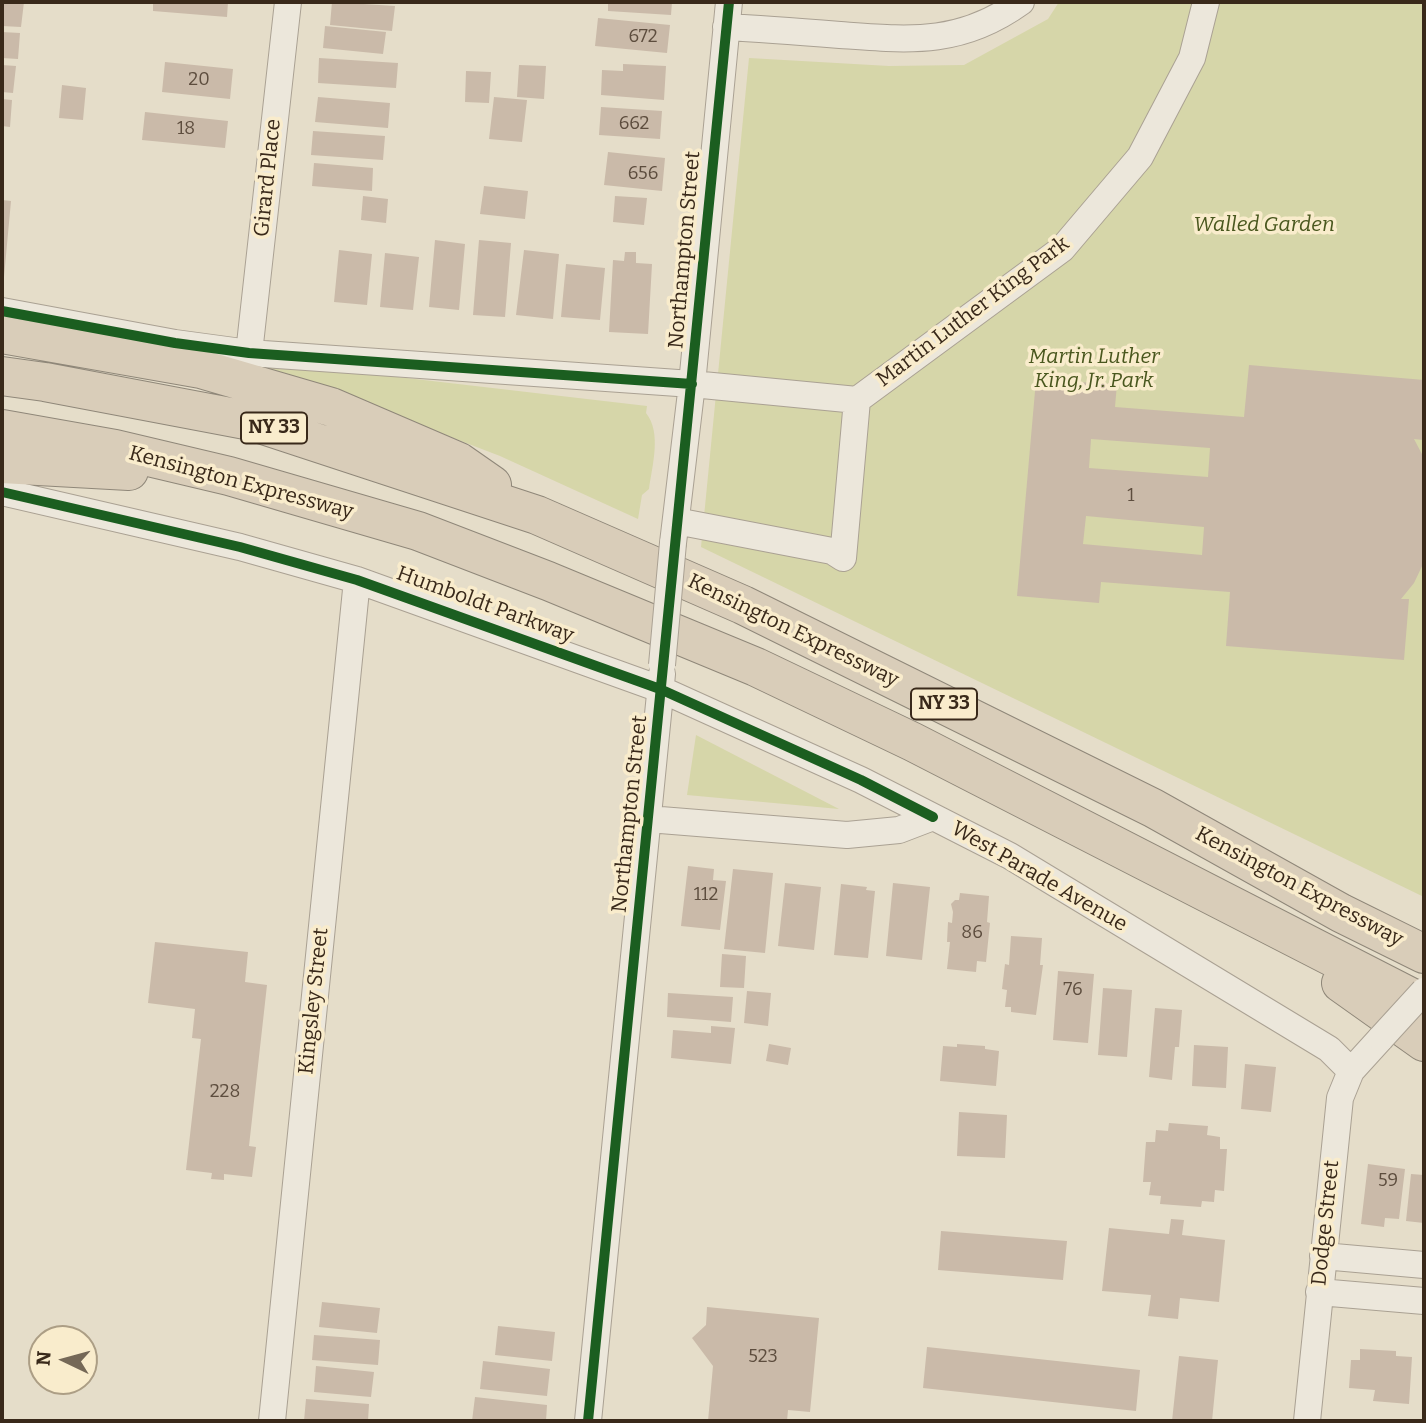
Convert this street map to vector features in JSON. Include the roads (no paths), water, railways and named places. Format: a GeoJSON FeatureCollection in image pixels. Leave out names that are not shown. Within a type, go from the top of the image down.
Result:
{"type":"FeatureCollection","features":[{"type":"Feature","properties":{"kind":"highway"},"geometry":{"type":"LineString","coordinates":[[2,334],[201,369],[331,407],[459,462],[537,515]]}},
{"type":"Feature","properties":{"kind":"highway","name":"Kensington Expressway"},"geometry":{"type":"LineString","coordinates":[[2,376],[251,421],[537,515],[756,611],[1153,808],[1341,913],[1424,954]]}},
{"type":"Feature","properties":{"kind":"highway","name":"Kensington Expressway"},"geometry":{"type":"LineString","coordinates":[[2,429],[115,449],[229,476],[418,531],[548,581],[756,667],[913,741],[1230,905],[1406,1026]]}},
{"type":"Feature","properties":{"kind":"highway"},"geometry":{"type":"LineString","coordinates":[[2,464],[229,476]]}},
{"type":"Feature","properties":{"kind":"highway"},"geometry":{"type":"LineString","coordinates":[[1341,913],[1424,925]]}},
{"type":"Feature","properties":{"kind":"street","name":"Girard Place"},"geometry":{"type":"LineString","coordinates":[[249,353],[288,2]]}},
{"type":"Feature","properties":{"kind":"street"},"geometry":{"type":"LineString","coordinates":[[727,14],[908,40],[943,36],[976,26],[1021,2]]}},
{"type":"Feature","properties":{"kind":"street","name":"Martin Luther King Park"},"geometry":{"type":"LineString","coordinates":[[692,384],[857,400],[1062,249],[1140,157],[1192,58],[1206,2]]}},
{"type":"Feature","properties":{"kind":"street","name":"Northampton Street"},"geometry":{"type":"LineString","coordinates":[[588,1421],[727,14]]}},
{"type":"Feature","properties":{"kind":"street"},"geometry":{"type":"LineString","coordinates":[[2,311],[175,343],[249,353],[692,384]]}},
{"type":"Feature","properties":{"kind":"street","name":"Martin Luther King Park"},"geometry":{"type":"LineString","coordinates":[[675,532],[832,551],[843,558],[857,400]]}},
{"type":"Feature","properties":{"kind":"street","name":"Humboldt Parkway"},"geometry":{"type":"LineString","coordinates":[[2,492],[240,547],[357,580],[661,677],[933,817]]}},
{"type":"Feature","properties":{"kind":"street","name":"Kingsley Street"},"geometry":{"type":"LineString","coordinates":[[272,1421],[357,580]]}},
{"type":"Feature","properties":{"kind":"street","name":"West Parade Avenue"},"geometry":{"type":"LineString","coordinates":[[648,819],[847,835],[899,830],[933,817],[1010,856],[1329,1049],[1351,1072]]}},
{"type":"Feature","properties":{"kind":"street"},"geometry":{"type":"LineString","coordinates":[[1406,1026],[1424,991]]}},
{"type":"Feature","properties":{"kind":"street","name":"Dodge Street"},"geometry":{"type":"LineString","coordinates":[[1307,1421],[1340,1098],[1351,1072],[1406,1026]]}},
{"type":"Feature","properties":{"kind":"street"},"geometry":{"type":"LineString","coordinates":[[1323,1256],[1424,1265]]}},
{"type":"Feature","properties":{"kind":"street"},"geometry":{"type":"LineString","coordinates":[[1319,1292],[1424,1301]]}},
{"type":"Feature","properties":{"kind":"park label","name":"Walled Garden"},"geometry":{"type":"Point","coordinates":[1264,225]}},
{"type":"Feature","properties":{"kind":"park label","name":"Martin Luther King, Jr. Park"},"geometry":{"type":"Point","coordinates":[1094,369]}}]}
